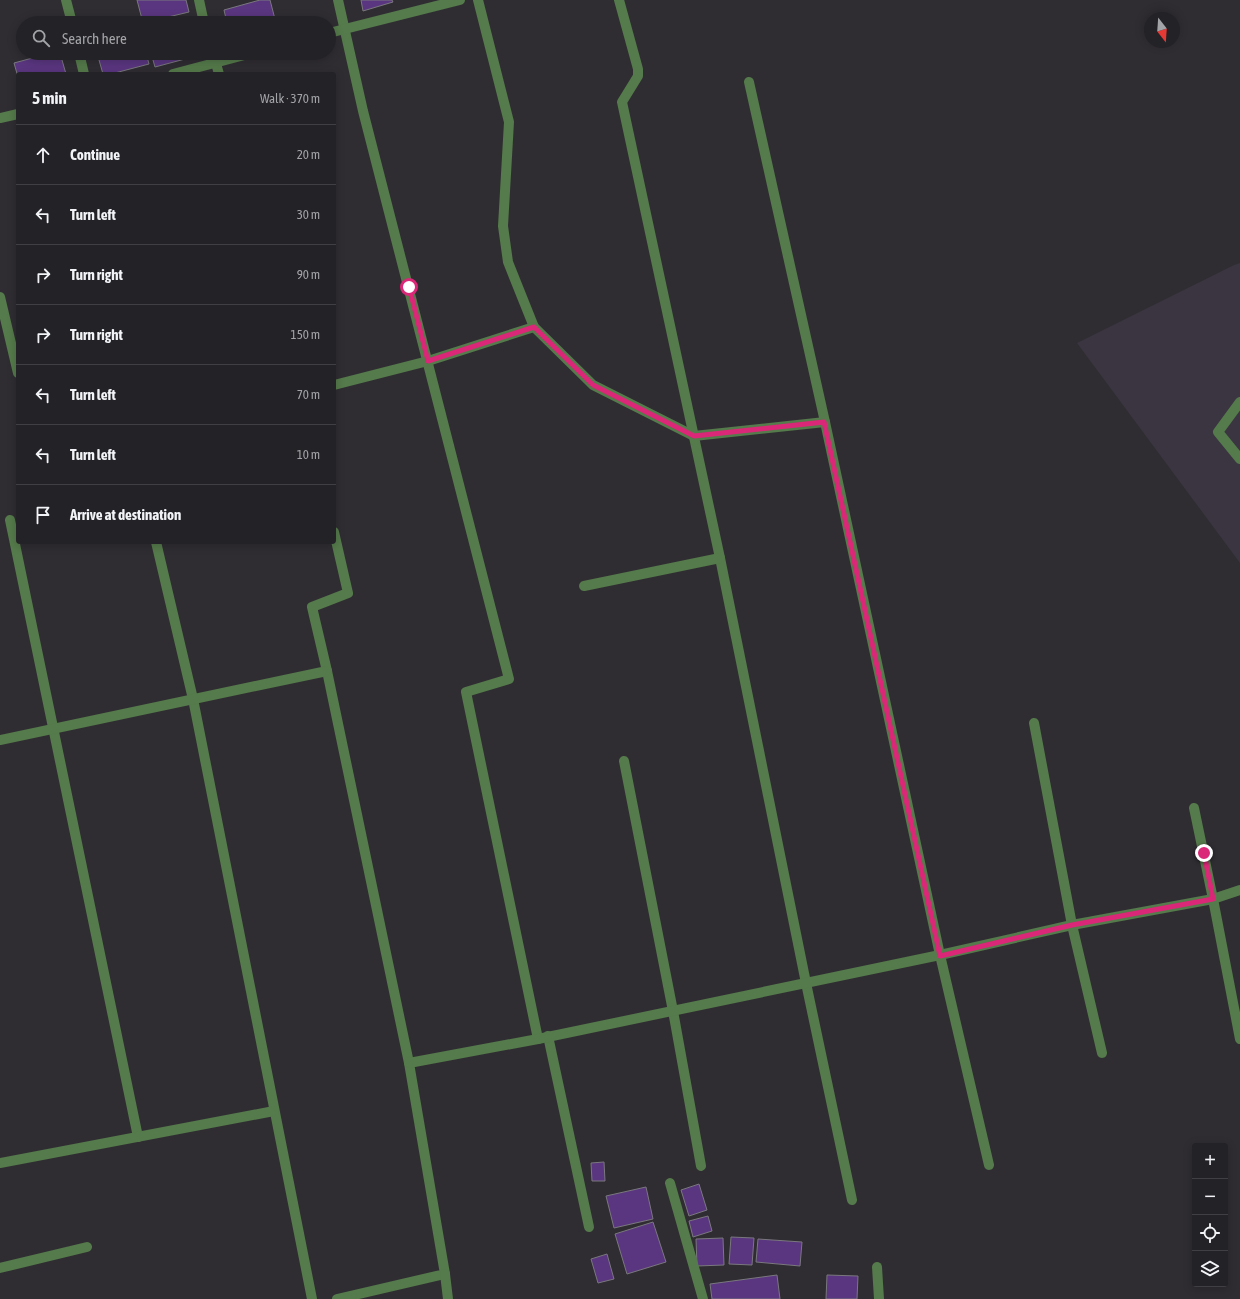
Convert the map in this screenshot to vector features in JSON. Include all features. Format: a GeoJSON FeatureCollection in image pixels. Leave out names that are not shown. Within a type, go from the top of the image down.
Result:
{"type":"FeatureCollection","features":[{"type":"Feature","properties":{"kind":"street"},"geometry":{"type":"LineString","coordinates":[[66,0],[70,16]]}},
{"type":"Feature","properties":{"kind":"street"},"geometry":{"type":"LineString","coordinates":[[199,0],[202,16]]}},
{"type":"Feature","properties":{"kind":"street"},"geometry":{"type":"LineString","coordinates":[[338,0],[365,119],[510,679],[466,692],[543,1038],[590,1227]]}},
{"type":"Feature","properties":{"kind":"street"},"geometry":{"type":"LineString","coordinates":[[336,31],[460,0]]}},
{"type":"Feature","properties":{"kind":"street"},"geometry":{"type":"LineString","coordinates":[[478,0],[510,122],[503,226],[508,262],[534,327],[593,385],[694,436],[824,422]]}},
{"type":"Feature","properties":{"kind":"street"},"geometry":{"type":"LineString","coordinates":[[619,0],[638,69],[638,76],[622,102],[720,558],[806,983],[852,1200]]}},
{"type":"Feature","properties":{"kind":"street"},"geometry":{"type":"LineString","coordinates":[[81,60],[84,72]]}},
{"type":"Feature","properties":{"kind":"street"},"geometry":{"type":"LineString","coordinates":[[178,72],[209,60]]}},
{"type":"Feature","properties":{"kind":"street"},"geometry":{"type":"LineString","coordinates":[[215,60],[218,72]]}},
{"type":"Feature","properties":{"kind":"street"},"geometry":{"type":"LineString","coordinates":[[749,82],[940,956],[989,1165]]}},
{"type":"Feature","properties":{"kind":"street"},"geometry":{"type":"LineString","coordinates":[[0,118],[16,114]]}},
{"type":"Feature","properties":{"kind":"street"},"geometry":{"type":"LineString","coordinates":[[0,297],[16,365]]}},
{"type":"Feature","properties":{"kind":"street"},"geometry":{"type":"LineString","coordinates":[[336,384],[428,361],[534,327]]}},
{"type":"Feature","properties":{"kind":"street"},"geometry":{"type":"LineString","coordinates":[[1240,402],[1218,432],[1240,460]]}},
{"type":"Feature","properties":{"kind":"street"},"geometry":{"type":"LineString","coordinates":[[10,520],[138,1136]]}},
{"type":"Feature","properties":{"kind":"street"},"geometry":{"type":"LineString","coordinates":[[336,541],[348,593],[312,607],[327,671],[409,1063],[448,1299]]}},
{"type":"Feature","properties":{"kind":"street"},"geometry":{"type":"LineString","coordinates":[[156,544],[192,699],[312,1299]]}},
{"type":"Feature","properties":{"kind":"street"},"geometry":{"type":"LineString","coordinates":[[584,586],[720,558]]}},
{"type":"Feature","properties":{"kind":"street"},"geometry":{"type":"LineString","coordinates":[[0,740],[327,671]]}},
{"type":"Feature","properties":{"kind":"street"},"geometry":{"type":"LineString","coordinates":[[1034,723],[1072,925],[1102,1053]]}},
{"type":"Feature","properties":{"kind":"street"},"geometry":{"type":"LineString","coordinates":[[624,761],[673,1011],[701,1166]]}},
{"type":"Feature","properties":{"kind":"street"},"geometry":{"type":"LineString","coordinates":[[1194,808],[1240,1039]]}},
{"type":"Feature","properties":{"kind":"street"},"geometry":{"type":"LineString","coordinates":[[409,1063],[543,1038],[940,956],[1072,925],[1213,899],[1240,890]]}},
{"type":"Feature","properties":{"kind":"street"},"geometry":{"type":"LineString","coordinates":[[0,1163],[274,1111]]}},
{"type":"Feature","properties":{"kind":"street"},"geometry":{"type":"LineString","coordinates":[[670,1183],[703,1299]]}},
{"type":"Feature","properties":{"kind":"street"},"geometry":{"type":"LineString","coordinates":[[0,1268],[86,1248]]}},
{"type":"Feature","properties":{"kind":"street"},"geometry":{"type":"LineString","coordinates":[[877,1267],[878,1299]]}},
{"type":"Feature","properties":{"kind":"street"},"geometry":{"type":"LineString","coordinates":[[337,1299],[445,1274]]}},
{"type":"Feature","properties":{"kind":"shaded area"},"geometry":{"type":"Polygon","coordinates":[[[1240,263],[1240,563],[1077,343],[1240,263]]]}},
{"type":"Feature","properties":{"kind":"building"},"geometry":{"type":"Polygon","coordinates":[[[137,0],[186,0],[189,12],[172,16],[141,16],[137,0]]]}},
{"type":"Feature","properties":{"kind":"building"},"geometry":{"type":"Polygon","coordinates":[[[260,0],[270,0],[274,16],[225,16],[224,10],[260,0]]]}},
{"type":"Feature","properties":{"kind":"building"},"geometry":{"type":"Polygon","coordinates":[[[361,0],[392,0],[393,2],[363,11],[361,0]]]}},
{"type":"Feature","properties":{"kind":"building"},"geometry":{"type":"Polygon","coordinates":[[[25,60],[62,60],[65,72],[17,72],[14,63],[25,60]]]}},
{"type":"Feature","properties":{"kind":"building"},"geometry":{"type":"Polygon","coordinates":[[[99,60],[148,60],[149,64],[119,72],[102,72],[99,60]]]}},
{"type":"Feature","properties":{"kind":"building"},"geometry":{"type":"Polygon","coordinates":[[[153,60],[181,60],[155,67],[153,60]]]}},
{"type":"Feature","properties":{"kind":"building"},"geometry":{"type":"Polygon","coordinates":[[[604,1162],[605,1181],[592,1181],[591,1163],[604,1162]]]}},
{"type":"Feature","properties":{"kind":"building"},"geometry":{"type":"Polygon","coordinates":[[[699,1184],[707,1210],[689,1216],[681,1190],[699,1184]]]}},
{"type":"Feature","properties":{"kind":"building"},"geometry":{"type":"Polygon","coordinates":[[[646,1187],[653,1219],[614,1228],[606,1196],[646,1187]]]}},
{"type":"Feature","properties":{"kind":"building"},"geometry":{"type":"Polygon","coordinates":[[[708,1216],[712,1231],[693,1237],[689,1221],[708,1216]]]}},
{"type":"Feature","properties":{"kind":"building"},"geometry":{"type":"Polygon","coordinates":[[[653,1222],[666,1262],[627,1274],[615,1234],[653,1222]]]}},
{"type":"Feature","properties":{"kind":"building"},"geometry":{"type":"Polygon","coordinates":[[[731,1237],[754,1238],[752,1265],[729,1264],[731,1237]]]}},
{"type":"Feature","properties":{"kind":"building"},"geometry":{"type":"Polygon","coordinates":[[[723,1238],[724,1265],[697,1266],[696,1239],[723,1238]]]}},
{"type":"Feature","properties":{"kind":"building"},"geometry":{"type":"Polygon","coordinates":[[[758,1239],[802,1242],[800,1266],[756,1262],[758,1239]]]}},
{"type":"Feature","properties":{"kind":"building"},"geometry":{"type":"Polygon","coordinates":[[[607,1254],[614,1279],[598,1283],[591,1259],[607,1254]]]}},
{"type":"Feature","properties":{"kind":"building"},"geometry":{"type":"Polygon","coordinates":[[[777,1275],[780,1299],[712,1299],[710,1284],[777,1275]]]}},
{"type":"Feature","properties":{"kind":"building"},"geometry":{"type":"Polygon","coordinates":[[[827,1275],[858,1276],[857,1299],[826,1299],[827,1275]]]}},
{"type":"Feature","properties":{"kind":"route"},"geometry":{"type":"LineString","coordinates":[[409,287],[428,361],[534,327],[593,385],[694,436],[824,422],[940,956],[1072,925],[1213,899],[1204,853]]}}]}
